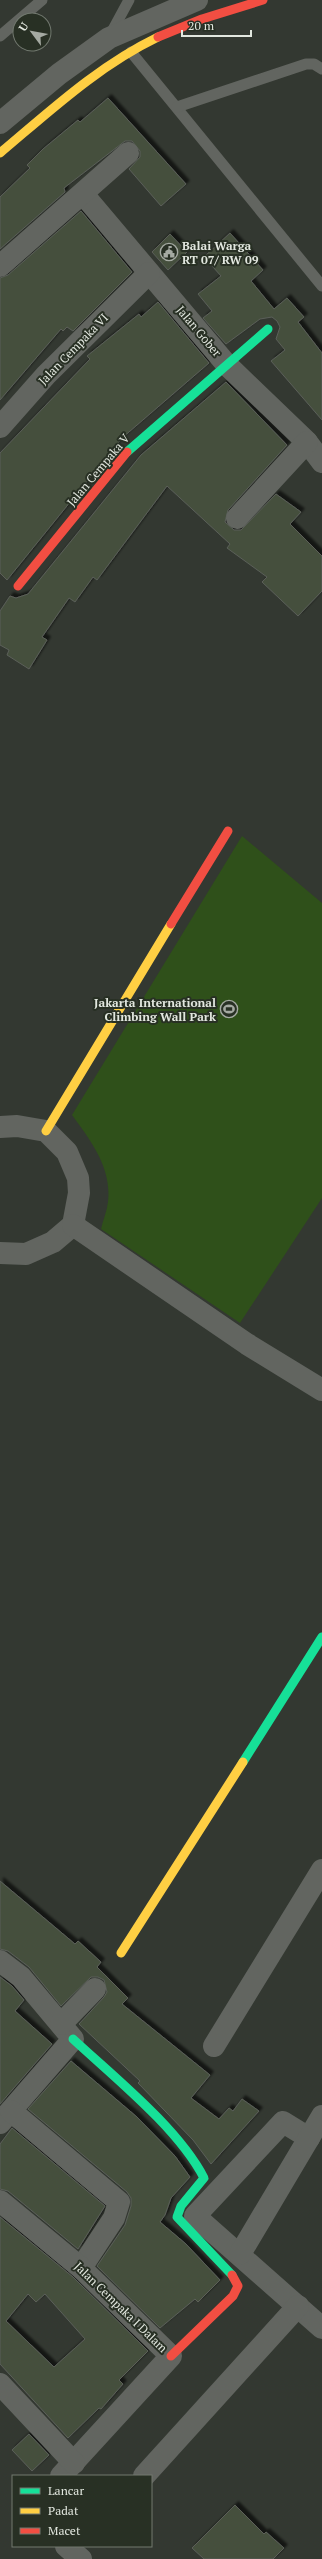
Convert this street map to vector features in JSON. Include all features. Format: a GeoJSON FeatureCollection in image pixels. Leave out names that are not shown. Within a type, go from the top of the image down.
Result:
{"type":"FeatureCollection","features":[{"type":"Feature","properties":{"kind":"street"},"geometry":{"type":"LineString","coordinates":[[0,123],[59,74],[109,38],[197,0]]}},
{"type":"Feature","properties":{"kind":"street"},"geometry":{"type":"LineString","coordinates":[[0,152],[89,79],[143,44],[212,16],[263,0]]}},
{"type":"Feature","properties":{"kind":"street"},"geometry":{"type":"LineString","coordinates":[[0,266],[128,153]]}},
{"type":"Feature","properties":{"kind":"street","name":"Jalan Gober"},"geometry":{"type":"LineString","coordinates":[[82,194],[228,365],[307,442],[322,462]]}},
{"type":"Feature","properties":{"kind":"street","name":"Jalan Cempaka VI"},"geometry":{"type":"LineString","coordinates":[[0,427],[46,375],[149,273]]}},
{"type":"Feature","properties":{"kind":"street","name":"Jalan Cempaka V"},"geometry":{"type":"LineString","coordinates":[[18,586],[132,446],[228,365],[268,329]]}},
{"type":"Feature","properties":{"kind":"street"},"geometry":{"type":"LineString","coordinates":[[237,518],[307,442]]}},
{"type":"Feature","properties":{"kind":"street"},"geometry":{"type":"LineString","coordinates":[[46,1131],[228,831]]}},
{"type":"Feature","properties":{"kind":"street"},"geometry":{"type":"LineString","coordinates":[[0,1128],[17,1126],[46,1131],[67,1152],[78,1178],[79,1193],[73,1225],[53,1242],[40,1250],[26,1254],[0,1253]]}},
{"type":"Feature","properties":{"kind":"street"},"geometry":{"type":"LineString","coordinates":[[73,1225],[247,1344],[322,1390]]}},
{"type":"Feature","properties":{"kind":"street"},"geometry":{"type":"LineString","coordinates":[[120,1953],[322,1637]]}},
{"type":"Feature","properties":{"kind":"street"},"geometry":{"type":"LineString","coordinates":[[214,2046],[322,1870]]}},
{"type":"Feature","properties":{"kind":"street"},"geometry":{"type":"LineString","coordinates":[[0,1961],[21,1977],[67,2031],[197,2162],[204,2178],[181,2206],[177,2217],[236,2279],[238,2286],[233,2296],[171,2356]]}},
{"type":"Feature","properties":{"kind":"street"},"geometry":{"type":"LineString","coordinates":[[81,2268],[114,2218],[119,2202],[5,2117],[67,2031],[95,1989]]}},
{"type":"Feature","properties":{"kind":"street"},"geometry":{"type":"LineString","coordinates":[[240,2254],[322,2116]]}},
{"type":"Feature","properties":{"kind":"street"},"geometry":{"type":"LineString","coordinates":[[309,2138],[283,2122],[195,2216],[240,2254],[322,2328]]}},
{"type":"Feature","properties":{"kind":"street","name":"Jalan Cempaka I Dalam"},"geometry":{"type":"LineString","coordinates":[[0,2201],[81,2268],[171,2356],[68,2469]]}},
{"type":"Feature","properties":{"kind":"street"},"geometry":{"type":"LineString","coordinates":[[145,2475],[298,2306]]}},
{"type":"Feature","properties":{"kind":"street"},"geometry":{"type":"LineString","coordinates":[[0,2384],[68,2469]]}},
{"type":"Feature","properties":{"kind":"street"},"geometry":{"type":"LineString","coordinates":[[67,2547],[81,2559]]}},
{"type":"Feature","properties":{"kind":"lane"},"geometry":{"type":"LineString","coordinates":[[0,36],[42,0]]}},
{"type":"Feature","properties":{"kind":"lane"},"geometry":{"type":"LineString","coordinates":[[109,38],[129,0]]}},
{"type":"Feature","properties":{"kind":"lane"},"geometry":{"type":"LineString","coordinates":[[131,52],[322,286]]}},
{"type":"Feature","properties":{"kind":"lane"},"geometry":{"type":"LineString","coordinates":[[176,107],[306,64],[314,64],[322,69]]}},
{"type":"Feature","properties":{"kind":"green space","name":"Jakarta International Climbing Wall Park"},"geometry":{"type":"Polygon","coordinates":[[[242,836],[322,903],[322,1198],[240,1323],[101,1229],[108,1202],[107,1178],[99,1156],[93,1145],[72,1115],[242,836]]]}},
{"type":"Feature","properties":{"kind":"building"},"geometry":{"type":"Polygon","coordinates":[[[108,98],[186,184],[161,206],[129,169],[140,157],[140,151],[132,141],[125,141],[64,188],[65,192],[0,249],[0,197],[30,168],[27,165],[43,149],[78,120],[80,122],[108,98]]]}},
{"type":"Feature","properties":{"kind":"building"},"geometry":{"type":"Polygon","coordinates":[[[81,211],[132,272],[73,331],[67,327],[63,331],[61,329],[0,400],[0,278],[8,275],[81,211]]]}},
{"type":"Feature","properties":{"kind":"building"},"geometry":{"type":"Polygon","coordinates":[[[230,233],[263,270],[251,281],[274,309],[287,298],[304,317],[298,322],[322,353],[322,420],[271,361],[285,350],[276,339],[280,327],[277,321],[272,317],[260,319],[226,344],[203,318],[212,311],[198,294],[221,276],[204,257],[230,233]]]}},
{"type":"Feature","properties":{"kind":"building","name":"Balai Warga RT 07/ RW 09"},"geometry":{"type":"Polygon","coordinates":[[[170,234],[187,252],[168,270],[152,252],[170,234]]]}},
{"type":"Feature","properties":{"kind":"building"},"geometry":{"type":"Polygon","coordinates":[[[158,302],[209,363],[122,438],[7,580],[0,573],[0,453],[90,359],[87,356],[139,314],[141,317],[158,302]]]}},
{"type":"Feature","properties":{"kind":"building"},"geometry":{"type":"Polygon","coordinates":[[[226,382],[287,445],[228,510],[225,522],[234,530],[241,530],[276,494],[301,512],[290,524],[322,556],[322,591],[298,616],[262,582],[267,577],[227,548],[230,544],[167,486],[97,580],[93,577],[75,602],[69,598],[42,637],[47,640],[29,669],[7,655],[9,650],[0,645],[0,611],[10,596],[16,598],[28,594],[141,455],[226,382]]]}},
{"type":"Feature","properties":{"kind":"building"},"geometry":{"type":"Polygon","coordinates":[[[0,1881],[75,1944],[78,1941],[101,1962],[97,1967],[128,1998],[122,2004],[210,2075],[191,2098],[219,2119],[229,2108],[233,2111],[242,2099],[259,2111],[211,2164],[193,2140],[138,2083],[140,2081],[79,2024],[107,1992],[104,1980],[98,1977],[91,1977],[61,2006],[29,1967],[8,1951],[0,1949],[0,1881]]]}},
{"type":"Feature","properties":{"kind":"building"},"geometry":{"type":"Polygon","coordinates":[[[0,1977],[12,1986],[24,2000],[15,2011],[52,2044],[0,2104],[0,1977]]]}},
{"type":"Feature","properties":{"kind":"building"},"geometry":{"type":"Polygon","coordinates":[[[71,2061],[137,2117],[175,2156],[190,2177],[171,2198],[165,2215],[160,2222],[186,2244],[220,2280],[198,2302],[195,2299],[160,2328],[97,2266],[125,2225],[131,2206],[131,2198],[127,2192],[28,2109],[71,2061]]]}},
{"type":"Feature","properties":{"kind":"building"},"geometry":{"type":"Polygon","coordinates":[[[12,2128],[105,2206],[78,2249],[8,2191],[0,2189],[0,2144],[12,2128]]]}},
{"type":"Feature","properties":{"kind":"building"},"geometry":{"type":"Polygon","coordinates":[[[0,2217],[73,2277],[148,2351],[119,2380],[123,2384],[101,2409],[99,2408],[68,2438],[0,2364],[0,2217]],[[28,2294],[6,2321],[54,2367],[85,2339],[45,2294],[36,2302],[28,2294]]]}},
{"type":"Feature","properties":{"kind":"building"},"geometry":{"type":"Polygon","coordinates":[[[29,2434],[49,2455],[32,2471],[12,2450],[29,2434]]]}},
{"type":"Feature","properties":{"kind":"building"},"geometry":{"type":"Polygon","coordinates":[[[235,2505],[264,2534],[266,2532],[284,2548],[273,2559],[204,2559],[192,2548],[235,2505]]]}},
{"type":"Feature","properties":{"kind":"traffic: fast"},"geometry":{"type":"LineString","coordinates":[[127,452],[268,329]]}},
{"type":"Feature","properties":{"kind":"traffic: fast"},"geometry":{"type":"LineString","coordinates":[[243,1762],[322,1637]]}},
{"type":"Feature","properties":{"kind":"traffic: fast"},"geometry":{"type":"LineString","coordinates":[[73,2039],[144,2104],[162,2122],[193,2159],[204,2178],[181,2206],[177,2217],[232,2275]]}},
{"type":"Feature","properties":{"kind":"traffic: slow"},"geometry":{"type":"LineString","coordinates":[[0,153],[56,105],[95,75],[115,61],[158,37]]}},
{"type":"Feature","properties":{"kind":"traffic: slow"},"geometry":{"type":"LineString","coordinates":[[46,1131],[171,924]]}},
{"type":"Feature","properties":{"kind":"traffic: slow"},"geometry":{"type":"LineString","coordinates":[[121,1953],[243,1762]]}},
{"type":"Feature","properties":{"kind":"traffic: jam"},"geometry":{"type":"LineString","coordinates":[[158,37],[202,19],[263,0]]}},
{"type":"Feature","properties":{"kind":"traffic: jam"},"geometry":{"type":"LineString","coordinates":[[18,586],[127,452]]}},
{"type":"Feature","properties":{"kind":"traffic: jam"},"geometry":{"type":"LineString","coordinates":[[171,924],[228,831]]}},
{"type":"Feature","properties":{"kind":"traffic: jam"},"geometry":{"type":"LineString","coordinates":[[171,2356],[233,2296],[238,2286],[232,2275]]}},
{"type":"Feature","properties":{"kind":"place","name":"Balai Warga RT 07/ RW 09"},"geometry":{"type":"Point","coordinates":[169,252]}},
{"type":"Feature","properties":{"kind":"place","name":"Jakarta International Climbing Wall Park"},"geometry":{"type":"Point","coordinates":[229,1009]}}]}
